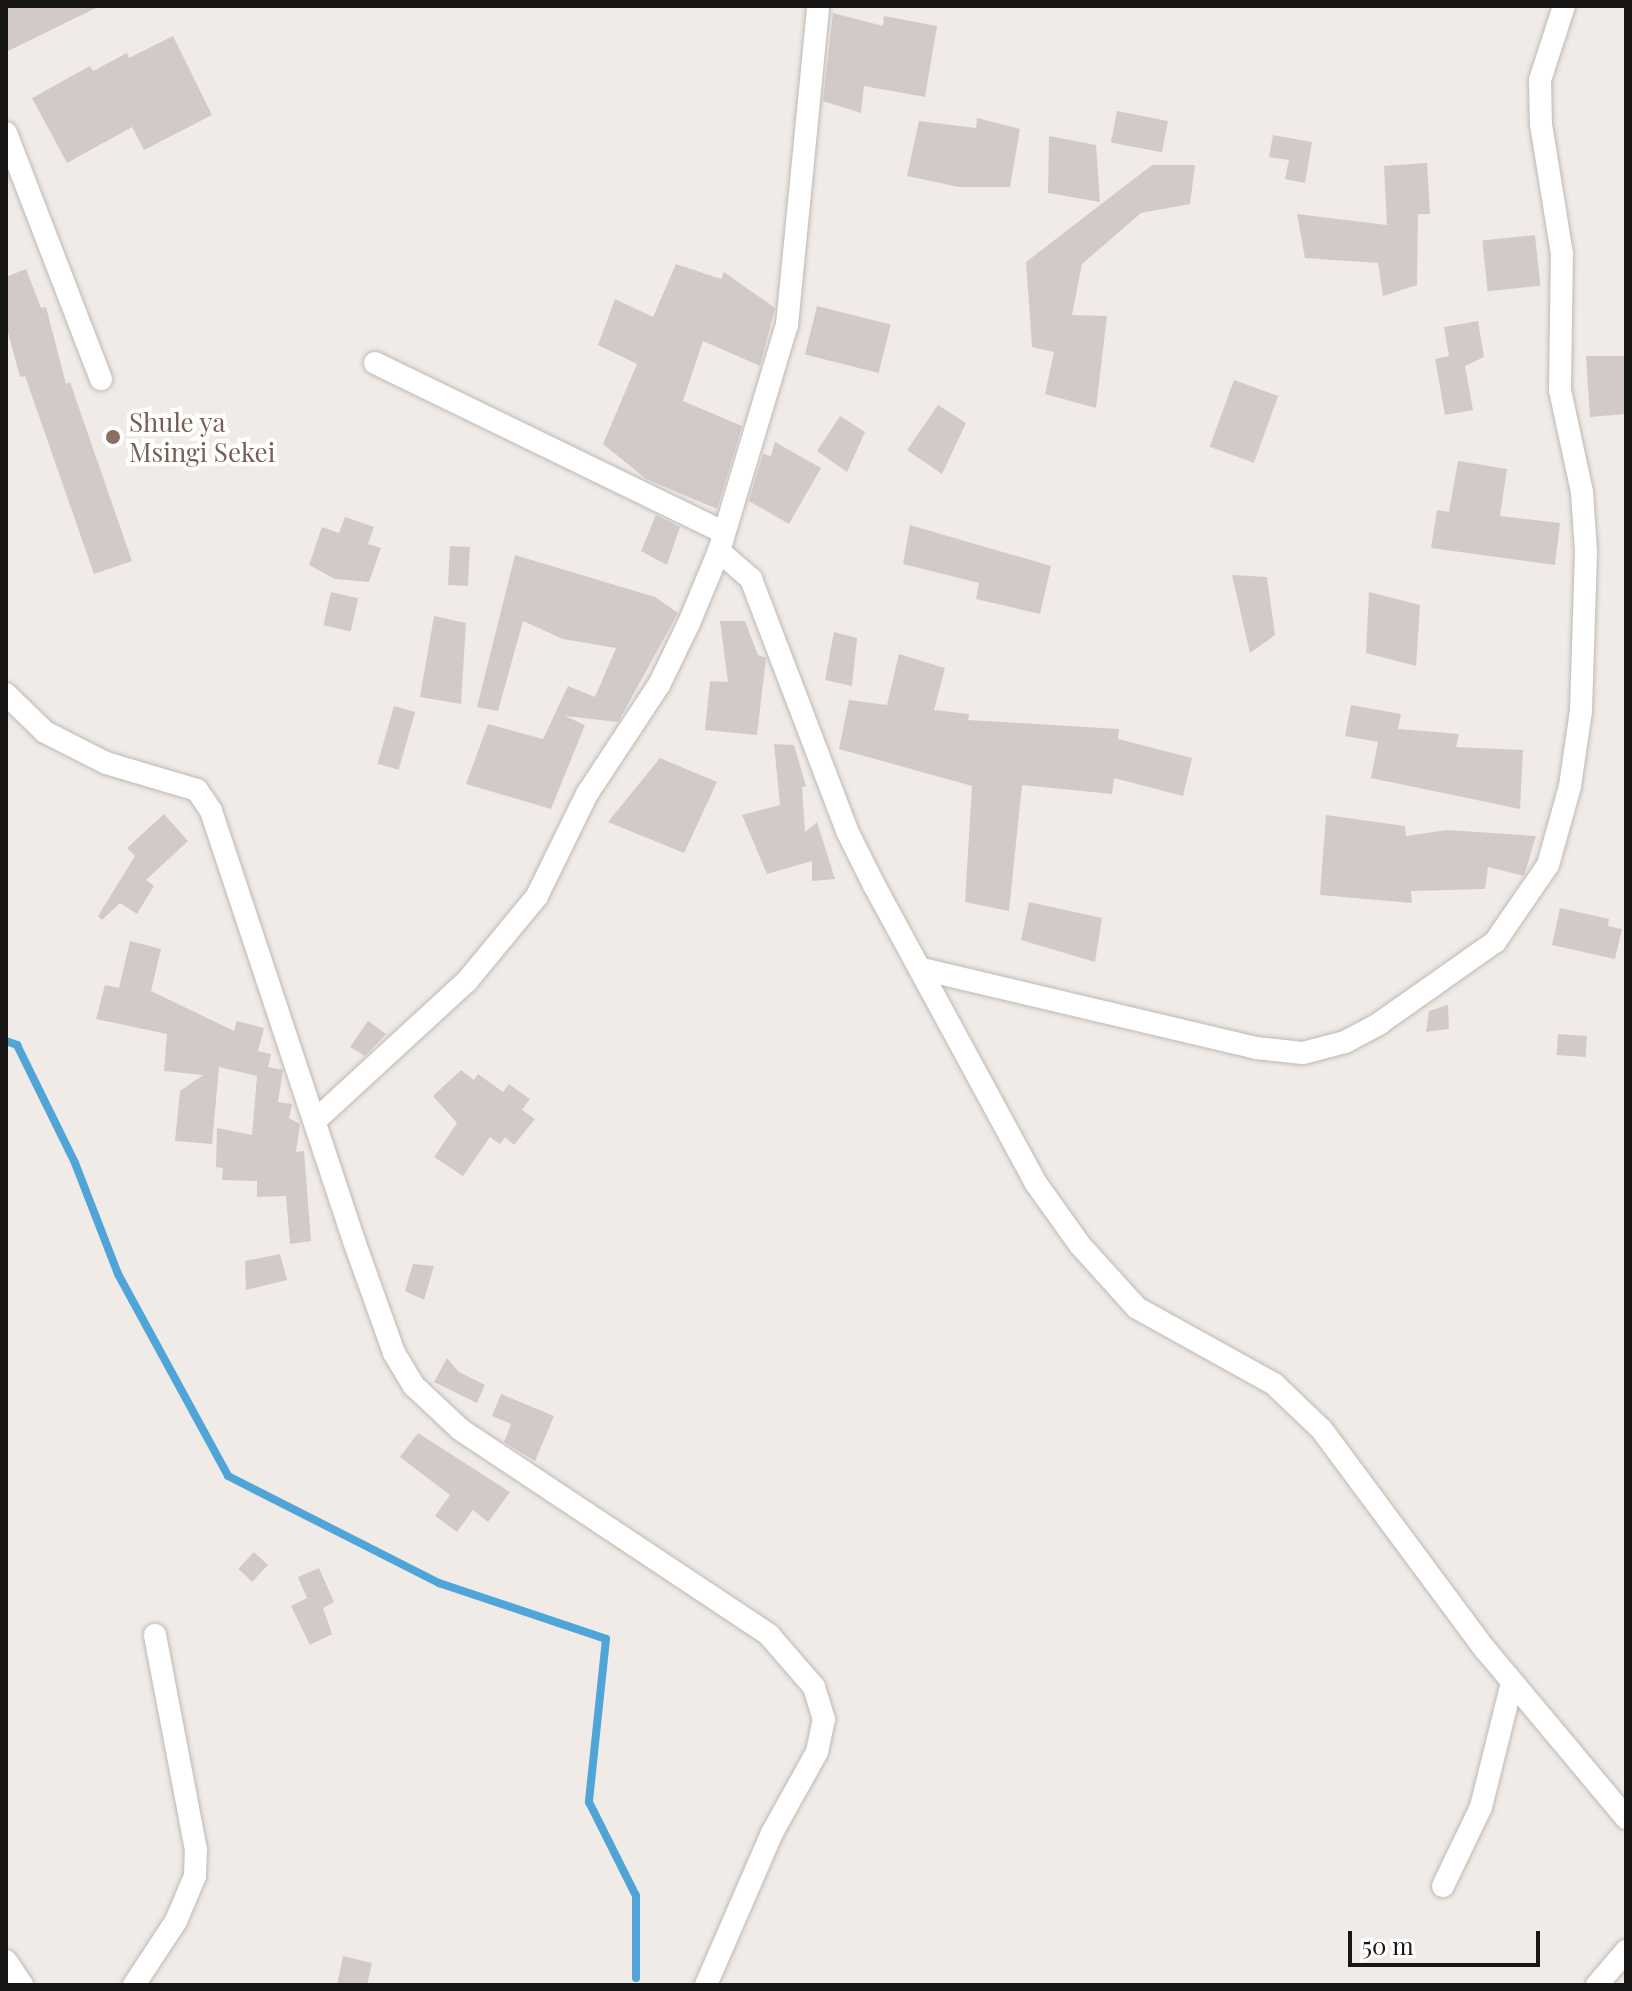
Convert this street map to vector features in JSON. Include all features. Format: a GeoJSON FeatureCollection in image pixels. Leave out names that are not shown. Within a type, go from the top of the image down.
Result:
{"type":"FeatureCollection","features":[{"type":"Feature","properties":{"kind":"street"},"geometry":{"type":"LineString","coordinates":[[317,1119],[467,981],[537,896],[587,794],[659,685],[721,541],[787,325],[818,6]]}},
{"type":"Feature","properties":{"kind":"street"},"geometry":{"type":"LineString","coordinates":[[922,969],[1256,1048],[1303,1053],[1357,1036],[1495,942],[1548,865],[1570,786],[1581,711],[1586,552],[1582,492],[1560,390],[1562,254],[1541,125],[1540,80],[1564,6]]}},
{"type":"Feature","properties":{"kind":"street"},"geometry":{"type":"LineString","coordinates":[[6,133],[101,379]]}},
{"type":"Feature","properties":{"kind":"street"},"geometry":{"type":"LineString","coordinates":[[375,363],[721,541],[751,579],[847,831],[1035,1182],[1080,1245],[1137,1308],[1274,1384],[1322,1430],[1512,1683],[1626,1818]]}},
{"type":"Feature","properties":{"kind":"street"},"geometry":{"type":"LineString","coordinates":[[6,694],[45,732],[106,763],[197,790],[211,811],[394,1353],[414,1386],[461,1430],[769,1635],[814,1687],[824,1719],[817,1752],[772,1833],[706,1985]]}},
{"type":"Feature","properties":{"kind":"street"},"geometry":{"type":"LineString","coordinates":[[134,1985],[176,1921],[195,1876],[196,1850],[155,1635]]}},
{"type":"Feature","properties":{"kind":"street"},"geometry":{"type":"LineString","coordinates":[[1443,1886],[1481,1807],[1512,1683]]}},
{"type":"Feature","properties":{"kind":"street"},"geometry":{"type":"LineString","coordinates":[[1597,1985],[1626,1951]]}},
{"type":"Feature","properties":{"kind":"street"},"geometry":{"type":"LineString","coordinates":[[6,1961],[22,1985]]}},
{"type":"Feature","properties":{"kind":"building"},"geometry":{"type":"Polygon","coordinates":[[[6,6],[100,6],[6,52],[6,6]]]}},
{"type":"Feature","properties":{"kind":"building"},"geometry":{"type":"Polygon","coordinates":[[[833,13],[883,26],[884,16],[937,26],[925,97],[864,86],[861,113],[823,101],[833,13]]]}},
{"type":"Feature","properties":{"kind":"building"},"geometry":{"type":"Polygon","coordinates":[[[173,36],[212,115],[144,150],[132,127],[67,163],[32,98],[90,66],[93,71],[127,53],[129,58],[173,36]]]}},
{"type":"Feature","properties":{"kind":"building"},"geometry":{"type":"Polygon","coordinates":[[[1117,111],[1168,121],[1162,152],[1111,142],[1117,111]]]}},
{"type":"Feature","properties":{"kind":"building"},"geometry":{"type":"Polygon","coordinates":[[[977,118],[1020,129],[1010,187],[959,187],[907,176],[919,121],[976,128],[977,118]]]}},
{"type":"Feature","properties":{"kind":"building"},"geometry":{"type":"Polygon","coordinates":[[[1273,135],[1312,142],[1305,183],[1285,179],[1289,160],[1269,157],[1273,135]]]}},
{"type":"Feature","properties":{"kind":"building"},"geometry":{"type":"Polygon","coordinates":[[[1049,136],[1096,145],[1100,202],[1048,193],[1049,136]]]}},
{"type":"Feature","properties":{"kind":"building"},"geometry":{"type":"Polygon","coordinates":[[[1427,163],[1430,214],[1418,214],[1417,285],[1383,296],[1378,263],[1305,258],[1297,214],[1387,225],[1384,166],[1427,163]]]}},
{"type":"Feature","properties":{"kind":"building"},"geometry":{"type":"Polygon","coordinates":[[[1152,165],[1195,165],[1190,204],[1141,213],[1082,264],[1072,315],[1107,316],[1096,408],[1045,394],[1054,352],[1032,347],[1026,262],[1152,165]]]}},
{"type":"Feature","properties":{"kind":"building"},"geometry":{"type":"Polygon","coordinates":[[[1535,235],[1540,286],[1488,291],[1482,241],[1535,235]]]}},
{"type":"Feature","properties":{"kind":"building"},"geometry":{"type":"Polygon","coordinates":[[[676,264],[721,279],[724,272],[775,308],[760,366],[703,341],[683,401],[742,426],[717,509],[646,479],[603,444],[637,364],[598,345],[615,299],[653,317],[676,264]]]}},
{"type":"Feature","properties":{"kind":"building"},"geometry":{"type":"Polygon","coordinates":[[[26,269],[41,308],[46,307],[66,384],[70,382],[132,561],[94,574],[25,376],[20,377],[6,325],[6,277],[26,269]]]}},
{"type":"Feature","properties":{"kind":"building"},"geometry":{"type":"Polygon","coordinates":[[[817,306],[891,324],[879,373],[805,355],[817,306]]]}},
{"type":"Feature","properties":{"kind":"building"},"geometry":{"type":"Polygon","coordinates":[[[1478,321],[1484,357],[1465,366],[1473,410],[1445,415],[1435,359],[1449,356],[1444,327],[1478,321]]]}},
{"type":"Feature","properties":{"kind":"building"},"geometry":{"type":"Polygon","coordinates":[[[1586,356],[1626,356],[1626,414],[1590,417],[1586,356]]]}},
{"type":"Feature","properties":{"kind":"building"},"geometry":{"type":"Polygon","coordinates":[[[1234,380],[1278,396],[1254,463],[1210,447],[1234,380]]]}},
{"type":"Feature","properties":{"kind":"building"},"geometry":{"type":"Polygon","coordinates":[[[938,405],[966,423],[942,474],[907,450],[938,405]]]}},
{"type":"Feature","properties":{"kind":"building"},"geometry":{"type":"Polygon","coordinates":[[[840,416],[865,432],[847,472],[817,451],[840,416]]]}},
{"type":"Feature","properties":{"kind":"building"},"geometry":{"type":"Polygon","coordinates":[[[775,442],[821,468],[789,524],[749,501],[763,454],[771,456],[775,442]]]}},
{"type":"Feature","properties":{"kind":"building"},"geometry":{"type":"Polygon","coordinates":[[[1458,461],[1507,469],[1500,516],[1560,523],[1555,565],[1431,548],[1437,510],[1449,512],[1458,461]]]}},
{"type":"Feature","properties":{"kind":"building"},"geometry":{"type":"Polygon","coordinates":[[[656,515],[680,527],[667,565],[641,551],[656,515]]]}},
{"type":"Feature","properties":{"kind":"building"},"geometry":{"type":"Polygon","coordinates":[[[345,517],[374,527],[368,544],[381,548],[369,582],[335,579],[309,565],[322,527],[339,533],[345,517]]]}},
{"type":"Feature","properties":{"kind":"building"},"geometry":{"type":"Polygon","coordinates":[[[910,525],[1051,566],[1040,614],[976,599],[979,583],[903,564],[910,525]]]}},
{"type":"Feature","properties":{"kind":"building"},"geometry":{"type":"Polygon","coordinates":[[[450,546],[470,547],[468,586],[448,585],[450,546]]]}},
{"type":"Feature","properties":{"kind":"building"},"geometry":{"type":"Polygon","coordinates":[[[515,555],[655,597],[678,613],[618,722],[565,716],[585,725],[551,809],[466,784],[488,724],[543,739],[568,686],[595,697],[616,648],[563,639],[523,621],[498,711],[477,707],[515,555]]]}},
{"type":"Feature","properties":{"kind":"building"},"geometry":{"type":"Polygon","coordinates":[[[1232,575],[1267,577],[1275,635],[1250,653],[1232,575]]]}},
{"type":"Feature","properties":{"kind":"building"},"geometry":{"type":"Polygon","coordinates":[[[331,592],[358,598],[351,631],[323,625],[331,592]]]}},
{"type":"Feature","properties":{"kind":"building"},"geometry":{"type":"Polygon","coordinates":[[[1369,592],[1420,605],[1416,666],[1366,653],[1369,592]]]}},
{"type":"Feature","properties":{"kind":"building"},"geometry":{"type":"Polygon","coordinates":[[[434,616],[466,623],[461,704],[420,697],[434,616]]]}},
{"type":"Feature","properties":{"kind":"building"},"geometry":{"type":"Polygon","coordinates":[[[720,621],[745,621],[758,655],[766,658],[757,735],[705,730],[710,681],[728,682],[720,621]]]}},
{"type":"Feature","properties":{"kind":"building"},"geometry":{"type":"Polygon","coordinates":[[[834,632],[857,638],[852,686],[825,680],[834,632]]]}},
{"type":"Feature","properties":{"kind":"building"},"geometry":{"type":"Polygon","coordinates":[[[899,654],[945,668],[934,710],[969,714],[968,720],[1119,729],[1118,739],[1192,758],[1183,796],[1114,778],[1112,794],[1022,785],[1009,911],[965,902],[972,786],[839,749],[849,700],[887,705],[899,654]]]}},
{"type":"Feature","properties":{"kind":"building"},"geometry":{"type":"Polygon","coordinates":[[[1351,705],[1401,714],[1398,729],[1459,734],[1456,747],[1523,750],[1520,809],[1371,778],[1378,742],[1345,736],[1351,705]]]}},
{"type":"Feature","properties":{"kind":"building"},"geometry":{"type":"Polygon","coordinates":[[[394,706],[415,712],[399,770],[377,764],[394,706]]]}},
{"type":"Feature","properties":{"kind":"building"},"geometry":{"type":"Polygon","coordinates":[[[774,744],[794,745],[806,786],[802,787],[805,832],[817,822],[835,879],[812,881],[812,861],[767,874],[742,815],[780,805],[774,744]]]}},
{"type":"Feature","properties":{"kind":"building"},"geometry":{"type":"Polygon","coordinates":[[[660,758],[717,782],[684,853],[608,822],[660,758]]]}},
{"type":"Feature","properties":{"kind":"building"},"geometry":{"type":"Polygon","coordinates":[[[164,814],[188,841],[146,880],[154,886],[137,914],[120,903],[102,920],[98,916],[135,856],[127,848],[164,814]]]}},
{"type":"Feature","properties":{"kind":"building"},"geometry":{"type":"Polygon","coordinates":[[[1326,815],[1405,826],[1406,836],[1447,830],[1536,836],[1524,876],[1488,867],[1485,889],[1411,891],[1412,903],[1320,895],[1326,815]]]}},
{"type":"Feature","properties":{"kind":"building"},"geometry":{"type":"Polygon","coordinates":[[[1029,902],[1102,918],[1095,962],[1021,940],[1029,902]]]}},
{"type":"Feature","properties":{"kind":"building"},"geometry":{"type":"Polygon","coordinates":[[[1560,908],[1609,919],[1608,926],[1622,929],[1615,959],[1552,945],[1560,908]]]}},
{"type":"Feature","properties":{"kind":"building"},"geometry":{"type":"Polygon","coordinates":[[[130,941],[161,949],[151,991],[234,1031],[237,1021],[264,1028],[258,1051],[271,1054],[268,1067],[283,1070],[278,1102],[292,1104],[289,1118],[300,1124],[296,1152],[304,1151],[311,1241],[290,1244],[286,1196],[257,1197],[257,1181],[222,1180],[223,1168],[216,1167],[217,1128],[252,1135],[257,1076],[219,1067],[212,1144],[175,1141],[180,1091],[203,1075],[164,1071],[167,1034],[96,1019],[105,985],[119,988],[130,941]]]}},
{"type":"Feature","properties":{"kind":"building"},"geometry":{"type":"Polygon","coordinates":[[[1448,1005],[1449,1029],[1426,1032],[1429,1011],[1448,1005]]]}},
{"type":"Feature","properties":{"kind":"building"},"geometry":{"type":"Polygon","coordinates":[[[368,1021],[386,1034],[365,1056],[350,1047],[368,1021]]]}},
{"type":"Feature","properties":{"kind":"building"},"geometry":{"type":"Polygon","coordinates":[[[1558,1034],[1587,1036],[1585,1057],[1557,1055],[1558,1034]]]}},
{"type":"Feature","properties":{"kind":"building"},"geometry":{"type":"Polygon","coordinates":[[[461,1070],[474,1080],[478,1074],[503,1092],[509,1084],[530,1099],[522,1110],[535,1119],[514,1145],[505,1137],[500,1144],[490,1137],[463,1176],[434,1157],[457,1123],[433,1096],[461,1070]]]}},
{"type":"Feature","properties":{"kind":"building"},"geometry":{"type":"Polygon","coordinates":[[[280,1254],[287,1280],[246,1290],[245,1261],[280,1254]]]}},
{"type":"Feature","properties":{"kind":"building"},"geometry":{"type":"Polygon","coordinates":[[[413,1264],[434,1266],[424,1300],[405,1291],[413,1264]]]}},
{"type":"Feature","properties":{"kind":"building"},"geometry":{"type":"Polygon","coordinates":[[[447,1358],[459,1372],[485,1385],[477,1403],[434,1382],[447,1358]]]}},
{"type":"Feature","properties":{"kind":"building"},"geometry":{"type":"Polygon","coordinates":[[[501,1394],[554,1416],[535,1461],[504,1442],[511,1424],[492,1416],[501,1394]]]}},
{"type":"Feature","properties":{"kind":"building"},"geometry":{"type":"Polygon","coordinates":[[[418,1433],[510,1492],[488,1522],[473,1510],[457,1532],[435,1516],[450,1495],[400,1457],[418,1433]]]}},
{"type":"Feature","properties":{"kind":"building"},"geometry":{"type":"Polygon","coordinates":[[[254,1552],[268,1565],[252,1582],[238,1569],[254,1552]]]}},
{"type":"Feature","properties":{"kind":"building"},"geometry":{"type":"Polygon","coordinates":[[[319,1568],[334,1602],[323,1608],[332,1634],[310,1645],[291,1606],[307,1598],[298,1577],[319,1568]]]}},
{"type":"Feature","properties":{"kind":"building"},"geometry":{"type":"Polygon","coordinates":[[[343,1956],[372,1963],[367,1985],[337,1985],[343,1956]]]}},
{"type":"Feature","properties":{"kind":"waterway"},"geometry":{"type":"LineString","coordinates":[[6,1041],[17,1045],[75,1163],[118,1274],[228,1476],[439,1583],[606,1639],[589,1802],[636,1896],[636,1978]]}},
{"type":"Feature","properties":{"kind":"place","name":"Shule ya Msingi Sekei"},"geometry":{"type":"Point","coordinates":[113,437]}}]}
